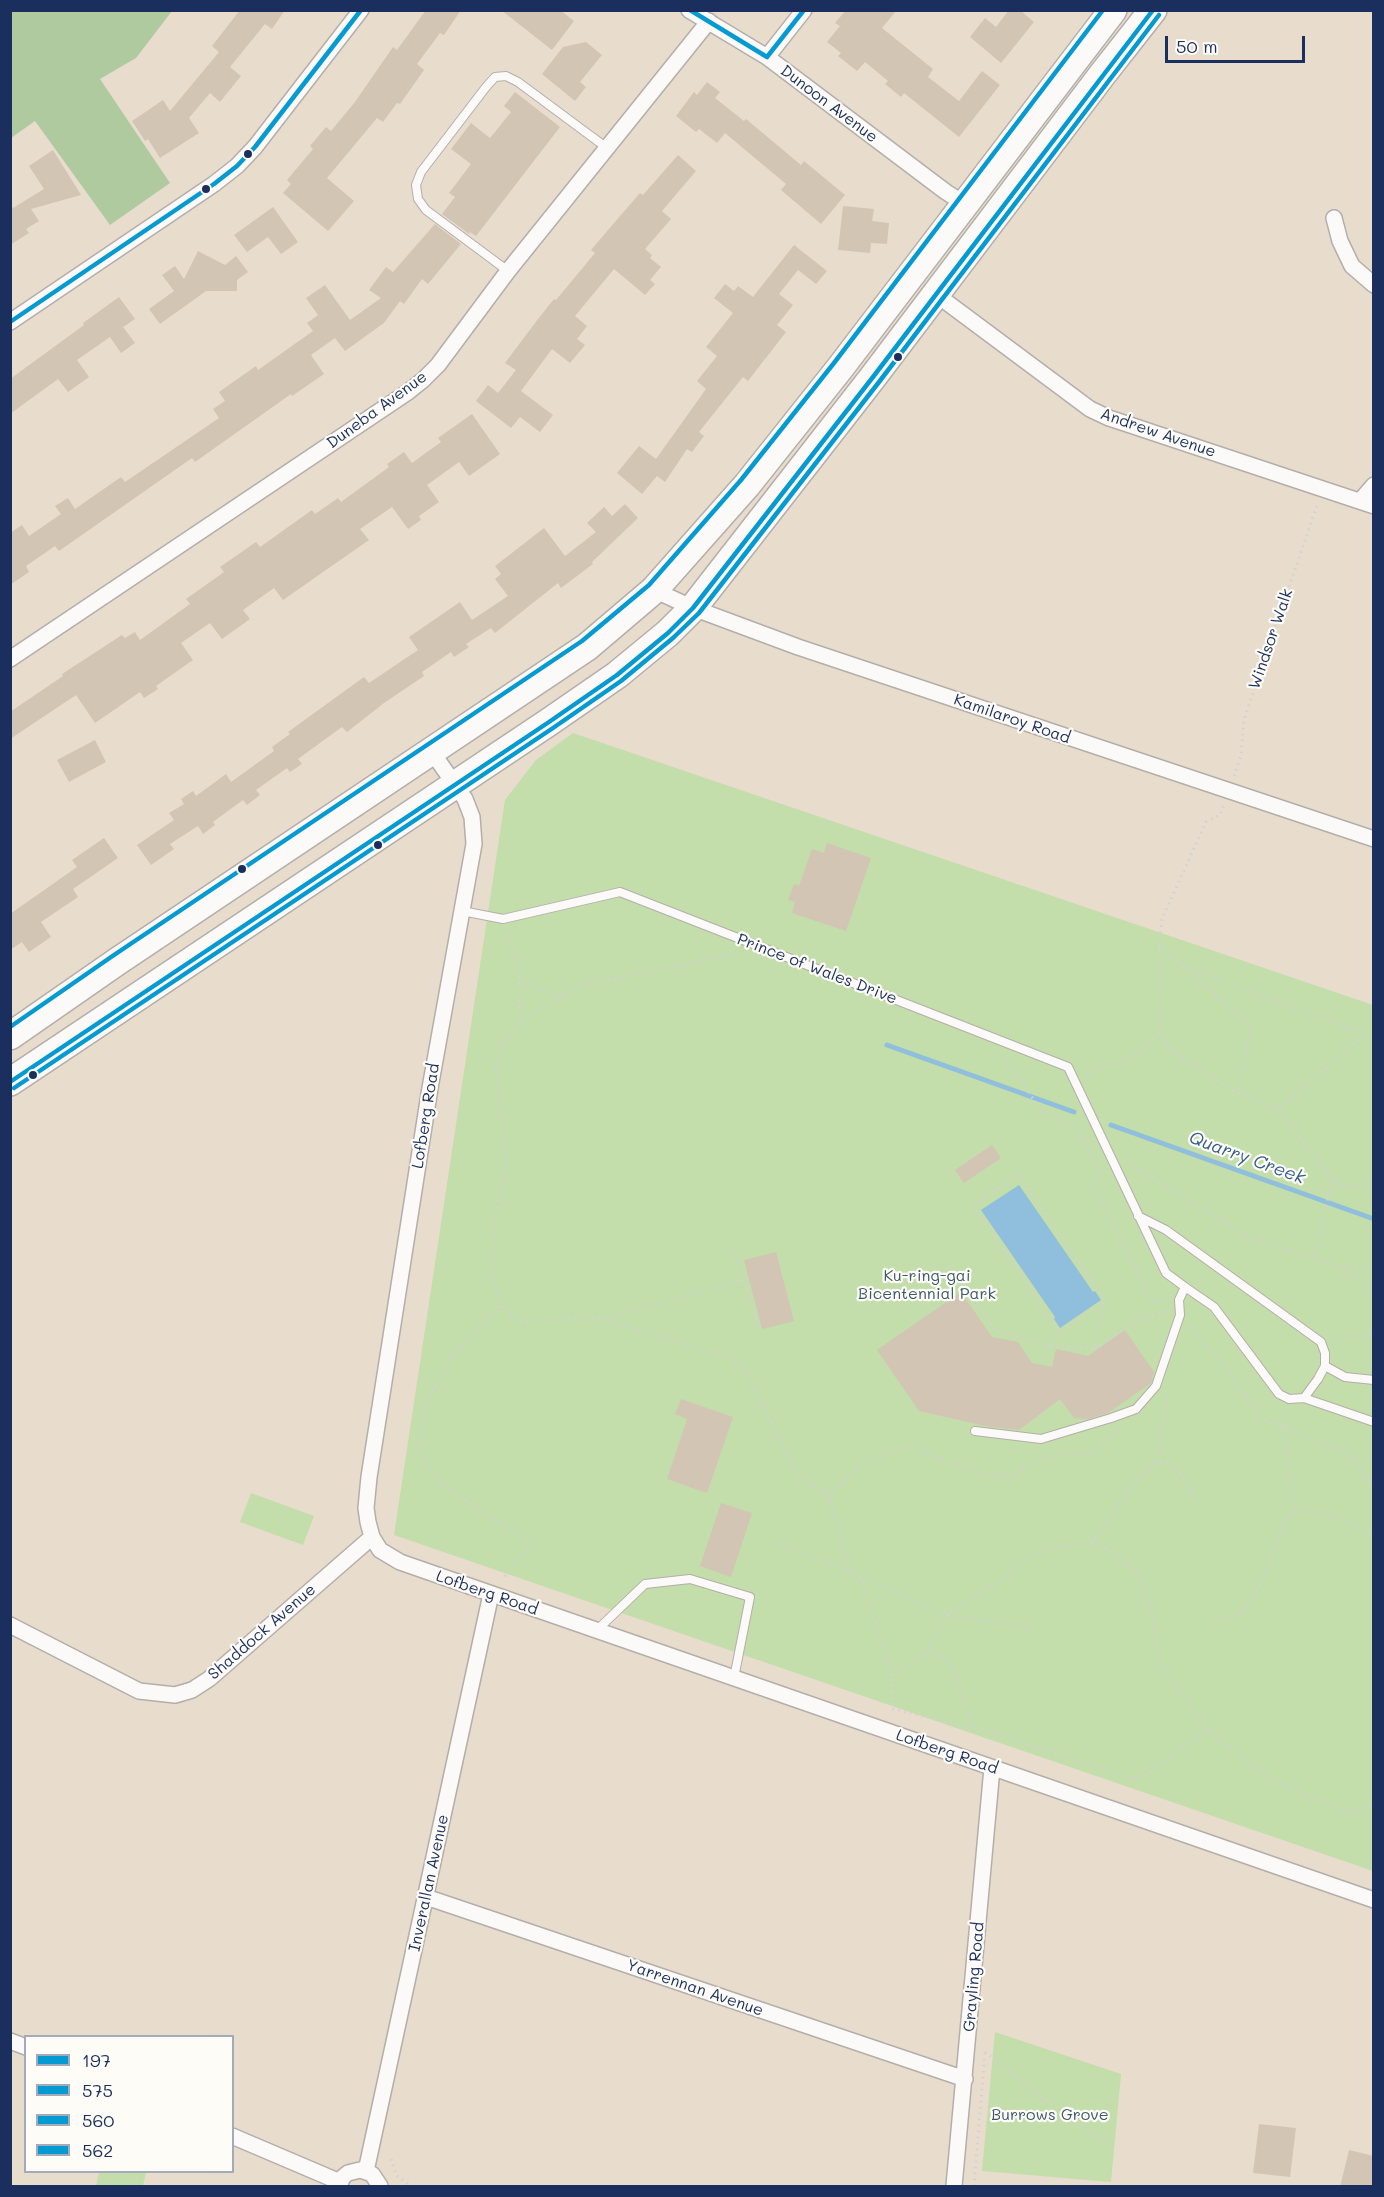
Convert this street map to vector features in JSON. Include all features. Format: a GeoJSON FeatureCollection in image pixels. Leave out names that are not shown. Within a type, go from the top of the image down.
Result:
{"type":"FeatureCollection","features":[{"type":"Feature","properties":{"kind":"highway"},"geometry":{"type":"LineString","coordinates":[[10,1036],[118,961],[587,647],[654,590],[747,485],[840,368],[1113,10]]}},
{"type":"Feature","properties":{"kind":"highway"},"geometry":{"type":"LineString","coordinates":[[10,1082],[456,784],[646,653],[693,608],[937,294],[1153,10]]}},
{"type":"Feature","properties":{"kind":"street"},"geometry":{"type":"LineString","coordinates":[[10,322],[205,191],[237,166],[255,147],[361,10]]}},
{"type":"Feature","properties":{"kind":"street","name":"Dunoon Avenue"},"geometry":{"type":"LineString","coordinates":[[689,10],[767,57],[965,204]]}},
{"type":"Feature","properties":{"kind":"street"},"geometry":{"type":"LineString","coordinates":[[767,57],[804,10]]}},
{"type":"Feature","properties":{"kind":"street","name":"Duneba Avenue"},"geometry":{"type":"LineString","coordinates":[[10,659],[408,392],[438,365],[508,272],[709,21]]}},
{"type":"Feature","properties":{"kind":"street"},"geometry":{"type":"LineString","coordinates":[[1334,218],[1340,241],[1352,266],[1374,285]]}},
{"type":"Feature","properties":{"kind":"street","name":"Andrew Avenue"},"geometry":{"type":"LineString","coordinates":[[937,294],[1090,409],[1109,418],[1367,504]]}},
{"type":"Feature","properties":{"kind":"street"},"geometry":{"type":"LineString","coordinates":[[1367,504],[1374,485]]}},
{"type":"Feature","properties":{"kind":"street","name":"Kamilaroy Road"},"geometry":{"type":"LineString","coordinates":[[654,590],[693,608],[798,647],[1374,839]]}},
{"type":"Feature","properties":{"kind":"street","name":"Lofberg Road"},"geometry":{"type":"LineString","coordinates":[[432,752],[465,799],[472,817],[474,844],[428,1100],[369,1477],[366,1508],[372,1537],[380,1550],[400,1562],[1374,1900]]}},
{"type":"Feature","properties":{"kind":"street","name":"Shaddock Avenue"},"geometry":{"type":"LineString","coordinates":[[10,1625],[139,1691],[175,1695],[192,1690],[209,1679],[372,1537]]}},
{"type":"Feature","properties":{"kind":"street","name":"Inverallan Avenue"},"geometry":{"type":"LineString","coordinates":[[366,2171],[491,1594]]}},
{"type":"Feature","properties":{"kind":"street","name":"Grayling Road"},"geometry":{"type":"LineString","coordinates":[[954,2187],[992,1768]]}},
{"type":"Feature","properties":{"kind":"street","name":"Yarrennan Avenue"},"geometry":{"type":"LineString","coordinates":[[426,1897],[965,2079]]}},
{"type":"Feature","properties":{"kind":"street"},"geometry":{"type":"LineString","coordinates":[[234,2137],[339,2184],[348,2173],[354,2170],[366,2171],[376,2178],[380,2187]]}},
{"type":"Feature","properties":{"kind":"lane"},"geometry":{"type":"LineString","coordinates":[[508,272],[426,210],[418,198],[417,185],[421,172],[486,87],[495,77],[506,76],[518,82],[607,148]]}},
{"type":"Feature","properties":{"kind":"lane","name":"Prince of Wales Drive"},"geometry":{"type":"LineString","coordinates":[[462,911],[503,919],[620,892],[1068,1067],[1166,1274],[1214,1307],[1271,1386],[1279,1394],[1289,1399]]}},
{"type":"Feature","properties":{"kind":"lane"},"geometry":{"type":"LineString","coordinates":[[1138,1216],[1166,1230],[1321,1342],[1325,1353],[1324,1366],[1318,1379],[1304,1398]]}},
{"type":"Feature","properties":{"kind":"lane"},"geometry":{"type":"LineString","coordinates":[[975,1431],[1041,1439],[1136,1409],[1156,1386],[1178,1312],[1179,1300],[1185,1287]]}},
{"type":"Feature","properties":{"kind":"lane"},"geometry":{"type":"LineString","coordinates":[[1324,1366],[1345,1377],[1374,1380]]}},
{"type":"Feature","properties":{"kind":"lane"},"geometry":{"type":"LineString","coordinates":[[1289,1399],[1304,1398],[1374,1422]]}},
{"type":"Feature","properties":{"kind":"lane"},"geometry":{"type":"LineString","coordinates":[[597,1630],[645,1584],[690,1579],[750,1597],[734,1678]]}},
{"type":"Feature","properties":{"kind":"path","name":"Windsor Walk"},"geometry":{"type":"LineString","coordinates":[[1160,1031],[1159,945],[1162,919],[1206,822],[1221,815],[1241,756],[1244,719],[1323,489]]}},
{"type":"Feature","properties":{"kind":"path"},"geometry":{"type":"LineString","coordinates":[[503,919],[519,972],[520,1022]]}},
{"type":"Feature","properties":{"kind":"path"},"geometry":{"type":"LineString","coordinates":[[1159,945],[1251,1026],[1238,1092]]}},
{"type":"Feature","properties":{"kind":"path"},"geometry":{"type":"LineString","coordinates":[[739,953],[582,985],[520,1022],[500,1045],[496,1072],[507,1162],[494,1222],[492,1279],[501,1306],[521,1321],[602,1318],[744,1280]]}},
{"type":"Feature","properties":{"kind":"path"},"geometry":{"type":"LineString","coordinates":[[1182,965],[1365,1034],[1278,1109]]}},
{"type":"Feature","properties":{"kind":"path"},"geometry":{"type":"LineString","coordinates":[[520,983],[562,996]]}},
{"type":"Feature","properties":{"kind":"path"},"geometry":{"type":"LineString","coordinates":[[1075,1080],[1138,1053],[1160,1031],[1170,1050],[1238,1092],[1278,1109],[1332,1181],[1342,1187],[1374,1183]]}},
{"type":"Feature","properties":{"kind":"path"},"geometry":{"type":"LineString","coordinates":[[1002,1053],[1042,1112],[1076,1127],[1103,1176],[1092,1182],[1155,1304],[1169,1297],[1178,1312],[1229,1371],[1261,1419],[1351,1454],[1366,1478],[1374,1486]]}},
{"type":"Feature","properties":{"kind":"path"},"geometry":{"type":"LineString","coordinates":[[1113,1161],[1120,1158],[1243,1234],[1314,1259],[1344,1267],[1374,1269]]}},
{"type":"Feature","properties":{"kind":"path"},"geometry":{"type":"LineString","coordinates":[[1060,1332],[973,1205],[1018,1174],[1105,1301]]}},
{"type":"Feature","properties":{"kind":"path"},"geometry":{"type":"LineString","coordinates":[[1314,1259],[1332,1181]]}},
{"type":"Feature","properties":{"kind":"path"},"geometry":{"type":"LineString","coordinates":[[734,1250],[759,1329]]}},
{"type":"Feature","properties":{"kind":"path"},"geometry":{"type":"LineString","coordinates":[[949,1264],[995,1330],[1048,1346],[1095,1348],[1138,1320],[1178,1312]]}},
{"type":"Feature","properties":{"kind":"path"},"geometry":{"type":"LineString","coordinates":[[1344,1267],[1365,1284],[1374,1296]]}},
{"type":"Feature","properties":{"kind":"path"},"geometry":{"type":"LineString","coordinates":[[1095,1348],[1105,1301]]}},
{"type":"Feature","properties":{"kind":"path"},"geometry":{"type":"LineString","coordinates":[[1048,1346],[1047,1341],[1105,1301]]}},
{"type":"Feature","properties":{"kind":"path"},"geometry":{"type":"LineString","coordinates":[[491,1594],[531,1543],[441,1484],[420,1453],[425,1404],[454,1354],[501,1306]]}},
{"type":"Feature","properties":{"kind":"path"},"geometry":{"type":"LineString","coordinates":[[602,1318],[732,1359],[746,1370],[796,1473],[827,1494],[839,1526],[849,1571]]}},
{"type":"Feature","properties":{"kind":"path"},"geometry":{"type":"LineString","coordinates":[[1321,1342],[1374,1334]]}},
{"type":"Feature","properties":{"kind":"path"},"geometry":{"type":"LineString","coordinates":[[1091,1543],[1133,1486],[1156,1462],[1168,1391]]}},
{"type":"Feature","properties":{"kind":"path"},"geometry":{"type":"LineString","coordinates":[[1215,1620],[1239,1615],[1259,1587],[1285,1523],[1294,1509],[1283,1426],[1289,1399]]}},
{"type":"Feature","properties":{"kind":"path"},"geometry":{"type":"LineString","coordinates":[[1156,1462],[1171,1464],[1180,1474],[1196,1501]]}},
{"type":"Feature","properties":{"kind":"path"},"geometry":{"type":"LineString","coordinates":[[1366,1478],[1374,1476]]}},
{"type":"Feature","properties":{"kind":"path"},"geometry":{"type":"LineString","coordinates":[[1294,1509],[1331,1515],[1374,1535]]}},
{"type":"Feature","properties":{"kind":"path"},"geometry":{"type":"LineString","coordinates":[[774,1543],[849,1571],[946,1615],[1035,1628]]}},
{"type":"Feature","properties":{"kind":"path"},"geometry":{"type":"LineString","coordinates":[[892,1674],[929,1651],[946,1615],[1004,1578],[1027,1558],[1056,1546],[1091,1543],[1116,1553],[1140,1576],[1150,1602],[1157,1649],[1165,1672],[1207,1730],[1272,1780],[1348,1813],[1374,1805]]}},
{"type":"Feature","properties":{"kind":"path"},"geometry":{"type":"LineString","coordinates":[[860,1577],[892,1674],[891,1709],[974,1728],[1138,1780],[1207,1730]]}},
{"type":"Feature","properties":{"kind":"path"},"geometry":{"type":"LineString","coordinates":[[929,1651],[950,1661],[974,1728]]}},
{"type":"Feature","properties":{"kind":"path"},"geometry":{"type":"LineString","coordinates":[[985,2052],[1109,2144]]}},
{"type":"Feature","properties":{"kind":"path"},"geometry":{"type":"LineString","coordinates":[[974,2187],[981,2102]]}},
{"type":"Feature","properties":{"kind":"path"},"geometry":{"type":"LineString","coordinates":[[391,2159],[396,2175],[411,2187]]}},
{"type":"Feature","properties":{"kind":"green space"},"geometry":{"type":"Polygon","coordinates":[[[11,10],[172,11],[136,58],[100,79],[170,183],[110,225],[35,121],[11,138],[11,10]]]}},
{"type":"Feature","properties":{"kind":"green space","name":"Ku-ring-gai Bicentennial Park"},"geometry":{"type":"Polygon","coordinates":[[[573,733],[1373,1005],[1373,1871],[394,1535],[505,800],[536,760],[573,733]]]}},
{"type":"Feature","properties":{"kind":"green space"},"geometry":{"type":"Polygon","coordinates":[[[251,1493],[314,1516],[303,1545],[240,1522],[251,1493]]]}},
{"type":"Feature","properties":{"kind":"green space","name":"Burrows Grove"},"geometry":{"type":"Polygon","coordinates":[[[995,2032],[1121,2074],[1111,2182],[982,2171],[995,2032]]]}},
{"type":"Feature","properties":{"kind":"green space"},"geometry":{"type":"Polygon","coordinates":[[[99,2173],[146,2173],[143,2186],[96,2186],[99,2173]]]}},
{"type":"Feature","properties":{"kind":"water"},"geometry":{"type":"Polygon","coordinates":[[[1019,1185],[1093,1292],[1095,1291],[1101,1300],[1060,1328],[1055,1317],[981,1210],[1019,1185]]]}},
{"type":"Feature","properties":{"kind":"building"},"geometry":{"type":"Polygon","coordinates":[[[240,10],[285,10],[272,29],[265,24],[230,67],[241,76],[220,102],[210,93],[189,118],[199,133],[160,158],[148,139],[145,141],[132,121],[163,100],[170,111],[219,52],[212,46],[240,10]]]}},
{"type":"Feature","properties":{"kind":"building"},"geometry":{"type":"Polygon","coordinates":[[[426,10],[461,10],[444,35],[440,33],[417,64],[424,70],[400,104],[397,103],[383,122],[377,118],[327,178],[354,201],[328,231],[283,193],[291,184],[287,180],[313,149],[310,146],[326,127],[331,131],[355,102],[393,47],[397,50],[426,10]]]}},
{"type":"Feature","properties":{"kind":"building"},"geometry":{"type":"Polygon","coordinates":[[[501,10],[560,10],[574,21],[552,50],[501,10]]]}},
{"type":"Feature","properties":{"kind":"building"},"geometry":{"type":"Polygon","coordinates":[[[846,10],[897,10],[882,28],[933,69],[928,77],[959,101],[982,71],[1000,85],[959,137],[904,93],[901,97],[885,84],[888,81],[865,62],[857,71],[838,56],[841,53],[827,42],[840,26],[835,23],[846,10]]]}},
{"type":"Feature","properties":{"kind":"building"},"geometry":{"type":"Polygon","coordinates":[[[1009,10],[1020,10],[1034,22],[1001,63],[970,37],[985,18],[996,27],[1009,10]]]}},
{"type":"Feature","properties":{"kind":"building"},"geometry":{"type":"Polygon","coordinates":[[[586,42],[602,55],[580,82],[586,87],[575,101],[542,74],[563,47],[586,42]]]}},
{"type":"Feature","properties":{"kind":"building"},"geometry":{"type":"Polygon","coordinates":[[[707,82],[720,92],[715,98],[744,121],[746,119],[801,165],[804,161],[845,195],[821,224],[781,190],[786,184],[725,133],[717,143],[699,129],[696,132],[676,116],[694,92],[697,95],[707,82]]]}},
{"type":"Feature","properties":{"kind":"building"},"geometry":{"type":"Polygon","coordinates":[[[515,92],[560,127],[476,236],[470,232],[469,234],[442,214],[455,197],[449,193],[471,164],[451,149],[471,123],[490,138],[511,112],[504,106],[515,92]]]}},
{"type":"Feature","properties":{"kind":"building"},"geometry":{"type":"Polygon","coordinates":[[[53,150],[81,195],[31,209],[39,221],[26,229],[29,233],[10,245],[10,204],[13,208],[44,189],[29,166],[53,150]]]}},
{"type":"Feature","properties":{"kind":"building"},"geometry":{"type":"Polygon","coordinates":[[[678,155],[696,171],[662,211],[671,219],[645,249],[652,255],[650,258],[661,267],[650,280],[655,284],[645,295],[614,269],[575,316],[587,326],[577,339],[585,345],[570,363],[552,349],[521,391],[553,415],[540,432],[520,417],[511,428],[476,401],[488,385],[498,393],[516,370],[505,363],[538,319],[595,253],[591,250],[614,223],[640,193],[643,195],[678,155]]]}},
{"type":"Feature","properties":{"kind":"building"},"geometry":{"type":"Polygon","coordinates":[[[843,206],[874,209],[872,221],[889,223],[887,244],[871,243],[870,253],[838,250],[843,206]]]}},
{"type":"Feature","properties":{"kind":"building"},"geometry":{"type":"Polygon","coordinates":[[[273,207],[298,242],[281,254],[268,237],[247,252],[234,235],[273,207]]]}},
{"type":"Feature","properties":{"kind":"building"},"geometry":{"type":"Polygon","coordinates":[[[435,224],[461,244],[428,284],[422,279],[404,304],[400,301],[384,323],[345,351],[335,338],[311,355],[324,374],[292,396],[291,394],[195,462],[192,458],[59,551],[55,546],[26,566],[29,572],[10,585],[10,533],[22,525],[29,536],[61,514],[55,506],[68,498],[75,509],[121,477],[125,482],[219,418],[213,409],[225,401],[219,392],[256,366],[258,370],[313,331],[307,323],[318,315],[306,298],[325,285],[350,320],[381,298],[369,290],[386,267],[393,272],[435,224]]]}},
{"type":"Feature","properties":{"kind":"building"},"geometry":{"type":"Polygon","coordinates":[[[794,245],[827,271],[816,284],[798,270],[779,294],[793,305],[777,325],[786,332],[748,381],[743,377],[699,432],[704,436],[692,452],[687,449],[665,482],[657,476],[642,494],[617,473],[639,446],[656,459],[706,389],[697,381],[717,356],[706,347],[733,313],[714,298],[725,284],[734,291],[738,286],[753,297],[794,245]]]}},
{"type":"Feature","properties":{"kind":"building"},"geometry":{"type":"Polygon","coordinates":[[[198,251],[225,265],[236,256],[248,272],[237,280],[237,291],[206,291],[160,324],[149,309],[174,291],[162,275],[175,266],[184,279],[198,251]]]}},
{"type":"Feature","properties":{"kind":"building"},"geometry":{"type":"Polygon","coordinates":[[[119,297],[135,319],[123,327],[135,343],[121,353],[110,337],[77,360],[89,377],[68,392],[58,379],[10,414],[10,379],[119,297]]]}},
{"type":"Feature","properties":{"kind":"building"},"geometry":{"type":"Polygon","coordinates":[[[472,414],[500,454],[469,476],[459,462],[427,485],[439,502],[419,516],[421,520],[408,529],[392,507],[360,529],[369,540],[283,600],[274,588],[243,610],[250,619],[222,639],[210,623],[181,643],[193,660],[156,686],[158,689],[144,698],[140,692],[95,723],[76,695],[10,739],[10,712],[63,676],[62,674],[122,635],[125,638],[135,632],[140,640],[190,604],[186,599],[224,572],[220,567],[256,542],[260,547],[312,510],[315,514],[338,498],[341,502],[389,467],[387,464],[404,452],[412,463],[441,442],[438,438],[472,414]]]}},
{"type":"Feature","properties":{"kind":"building"},"geometry":{"type":"Polygon","coordinates":[[[625,504],[638,518],[592,562],[593,564],[561,588],[558,583],[495,633],[491,628],[466,644],[469,647],[454,657],[451,652],[422,672],[424,676],[347,732],[342,727],[298,759],[302,764],[290,772],[287,768],[256,790],[260,795],[247,805],[243,800],[213,822],[215,825],[203,834],[198,826],[170,844],[174,849],[151,865],[137,845],[174,820],[169,813],[184,804],[181,799],[193,791],[196,796],[226,774],[231,782],[274,751],[272,747],[290,734],[288,732],[364,677],[369,683],[418,650],[409,637],[460,602],[472,620],[508,596],[495,579],[501,574],[495,566],[544,528],[565,556],[596,532],[587,523],[604,507],[612,516],[625,504]]]}},
{"type":"Feature","properties":{"kind":"building"},"geometry":{"type":"Polygon","coordinates":[[[95,740],[106,762],[69,782],[57,760],[95,740]]]}},
{"type":"Feature","properties":{"kind":"building"},"geometry":{"type":"Polygon","coordinates":[[[104,838],[118,858],[73,889],[78,897],[41,922],[51,937],[29,952],[22,942],[10,950],[10,914],[77,867],[72,860],[104,838]]]}},
{"type":"Feature","properties":{"kind":"building"},"geometry":{"type":"Polygon","coordinates":[[[827,843],[871,858],[846,931],[792,913],[795,902],[788,900],[794,884],[799,886],[812,849],[824,853],[827,843]]]}},
{"type":"Feature","properties":{"kind":"building"},"geometry":{"type":"Polygon","coordinates":[[[992,1145],[1001,1158],[964,1183],[955,1170],[992,1145]]]}},
{"type":"Feature","properties":{"kind":"building"},"geometry":{"type":"Polygon","coordinates":[[[776,1252],[794,1321],[762,1329],[744,1260],[776,1252]]]}},
{"type":"Feature","properties":{"kind":"building"},"geometry":{"type":"Polygon","coordinates":[[[961,1292],[992,1337],[1018,1342],[1032,1363],[1052,1367],[1056,1349],[1088,1356],[1125,1330],[1154,1372],[1151,1383],[1108,1413],[1088,1419],[1074,1418],[1060,1399],[1019,1430],[990,1427],[919,1411],[877,1350],[961,1292]]]}},
{"type":"Feature","properties":{"kind":"building"},"geometry":{"type":"Polygon","coordinates":[[[681,1399],[733,1417],[707,1493],[667,1479],[687,1419],[675,1414],[681,1399]]]}},
{"type":"Feature","properties":{"kind":"building"},"geometry":{"type":"Polygon","coordinates":[[[721,1503],[752,1513],[731,1577],[700,1566],[721,1503]]]}},
{"type":"Feature","properties":{"kind":"building"},"geometry":{"type":"Polygon","coordinates":[[[1259,2124],[1296,2128],[1290,2177],[1253,2173],[1259,2124]]]}},
{"type":"Feature","properties":{"kind":"building"},"geometry":{"type":"Polygon","coordinates":[[[1349,2150],[1374,2156],[1374,2187],[1340,2187],[1349,2150]]]}},
{"type":"Feature","properties":{"kind":"waterway","name":"Quarry Creek"},"geometry":{"type":"LineString","coordinates":[[887,1045],[1074,1112]]}},
{"type":"Feature","properties":{"kind":"waterway","name":"Quarry Creek"},"geometry":{"type":"LineString","coordinates":[[1111,1125],[1374,1219]]}},
{"type":"Feature","properties":{"kind":"transit line","name":"562"},"geometry":{"type":"LineString","coordinates":[[10,322],[214,184],[237,166],[255,147],[361,10]]}},
{"type":"Feature","properties":{"kind":"transit line","name":"562"},"geometry":{"type":"LineString","coordinates":[[690,10],[767,57]]}},
{"type":"Feature","properties":{"kind":"transit line","name":"562"},"geometry":{"type":"LineString","coordinates":[[767,57],[804,10]]}},
{"type":"Feature","properties":{"kind":"transit line","name":"560"},"geometry":{"type":"LineString","coordinates":[[10,1027],[582,641],[649,585],[741,480],[834,363],[1103,10]]}},
{"type":"Feature","properties":{"kind":"transit line","name":"197"},"geometry":{"type":"LineString","coordinates":[[10,1082],[549,722],[617,675],[668,633],[693,608],[873,377],[1153,10]]}},
{"type":"Feature","properties":{"kind":"transit line","name":"575"},"geometry":{"type":"LineString","coordinates":[[14,1088],[553,728],[621,681],[673,638],[699,613],[879,382],[1159,15]]}}]}
